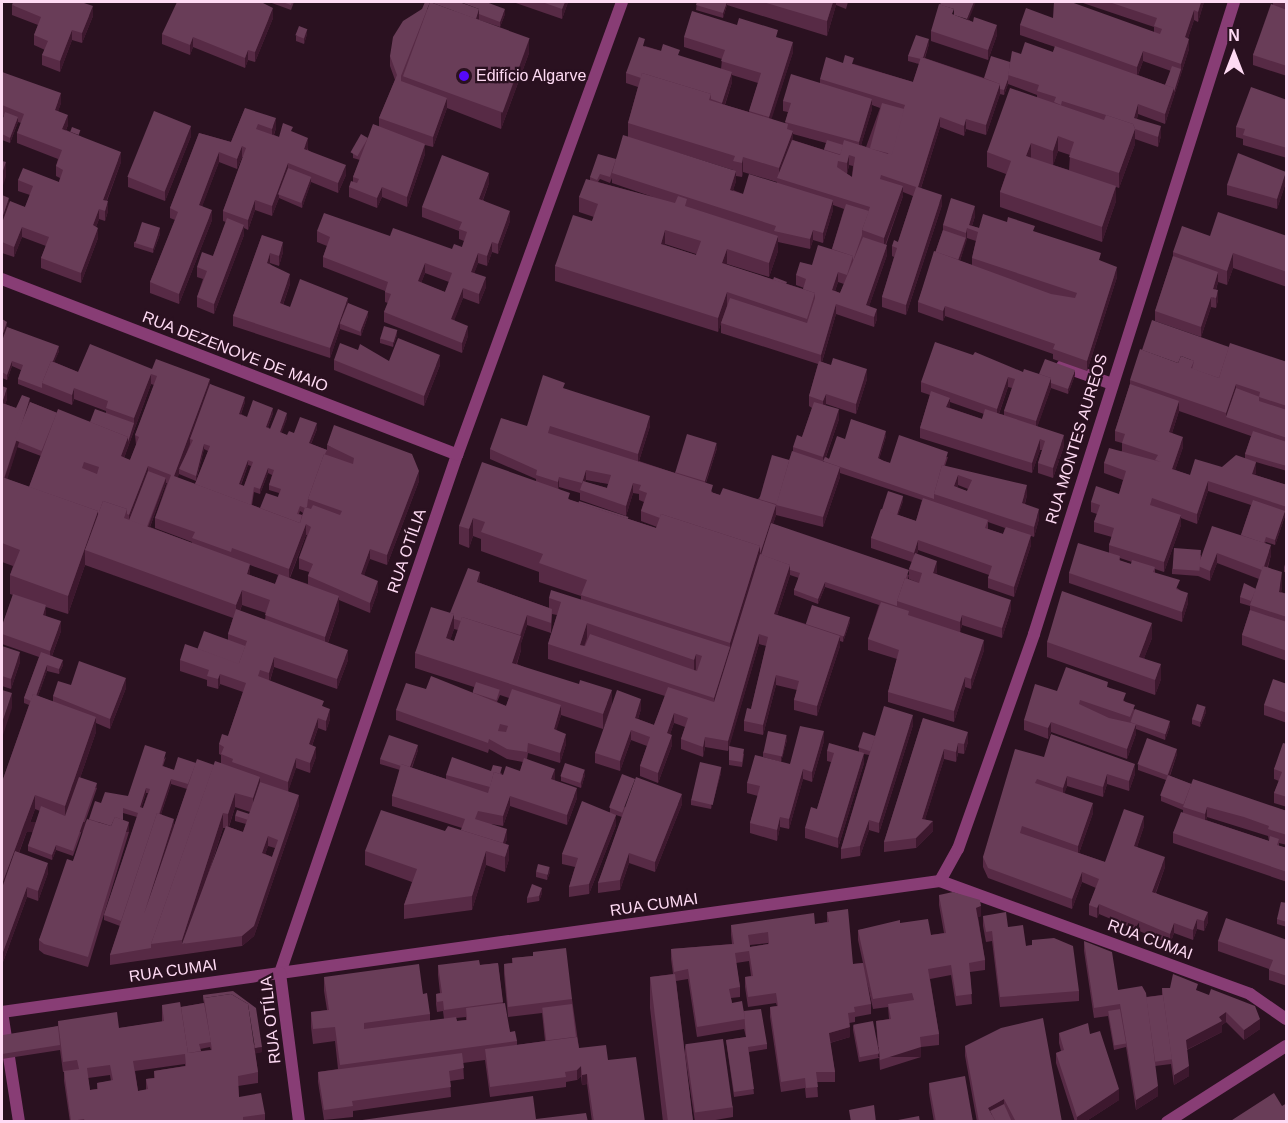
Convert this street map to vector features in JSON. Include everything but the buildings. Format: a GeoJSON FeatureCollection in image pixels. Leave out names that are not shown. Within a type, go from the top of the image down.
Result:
{"type":"FeatureCollection","features":[{"type":"Feature","properties":{"kind":"street","name":"RUA OTÍLIA"},"geometry":{"type":"LineString","coordinates":[[299,1122],[280,973],[457,455],[622,2]]}},
{"type":"Feature","properties":{"kind":"street","name":"RUA MONTES AUREOS"},"geometry":{"type":"LineString","coordinates":[[940,881],[958,849],[1034,634],[1234,2]]}},
{"type":"Feature","properties":{"kind":"street","name":"RUA DEZENOVE DE MAIO"},"geometry":{"type":"LineString","coordinates":[[2,279],[457,455]]}},
{"type":"Feature","properties":{"kind":"street"},"geometry":{"type":"LineString","coordinates":[[1058,365],[1112,384]]}},
{"type":"Feature","properties":{"kind":"street","name":"RUA CUMAI"},"geometry":{"type":"LineString","coordinates":[[2,1012],[940,881],[1250,994],[1287,1019]]}},
{"type":"Feature","properties":{"kind":"street"},"geometry":{"type":"LineString","coordinates":[[2,1012],[19,1122]]}},
{"type":"Feature","properties":{"kind":"street"},"geometry":{"type":"LineString","coordinates":[[1167,1122],[1287,1046]]}},
{"type":"Feature","properties":{"kind":"place","name":"Edifício Algarve"},"geometry":{"type":"Point","coordinates":[464,76]}}]}
